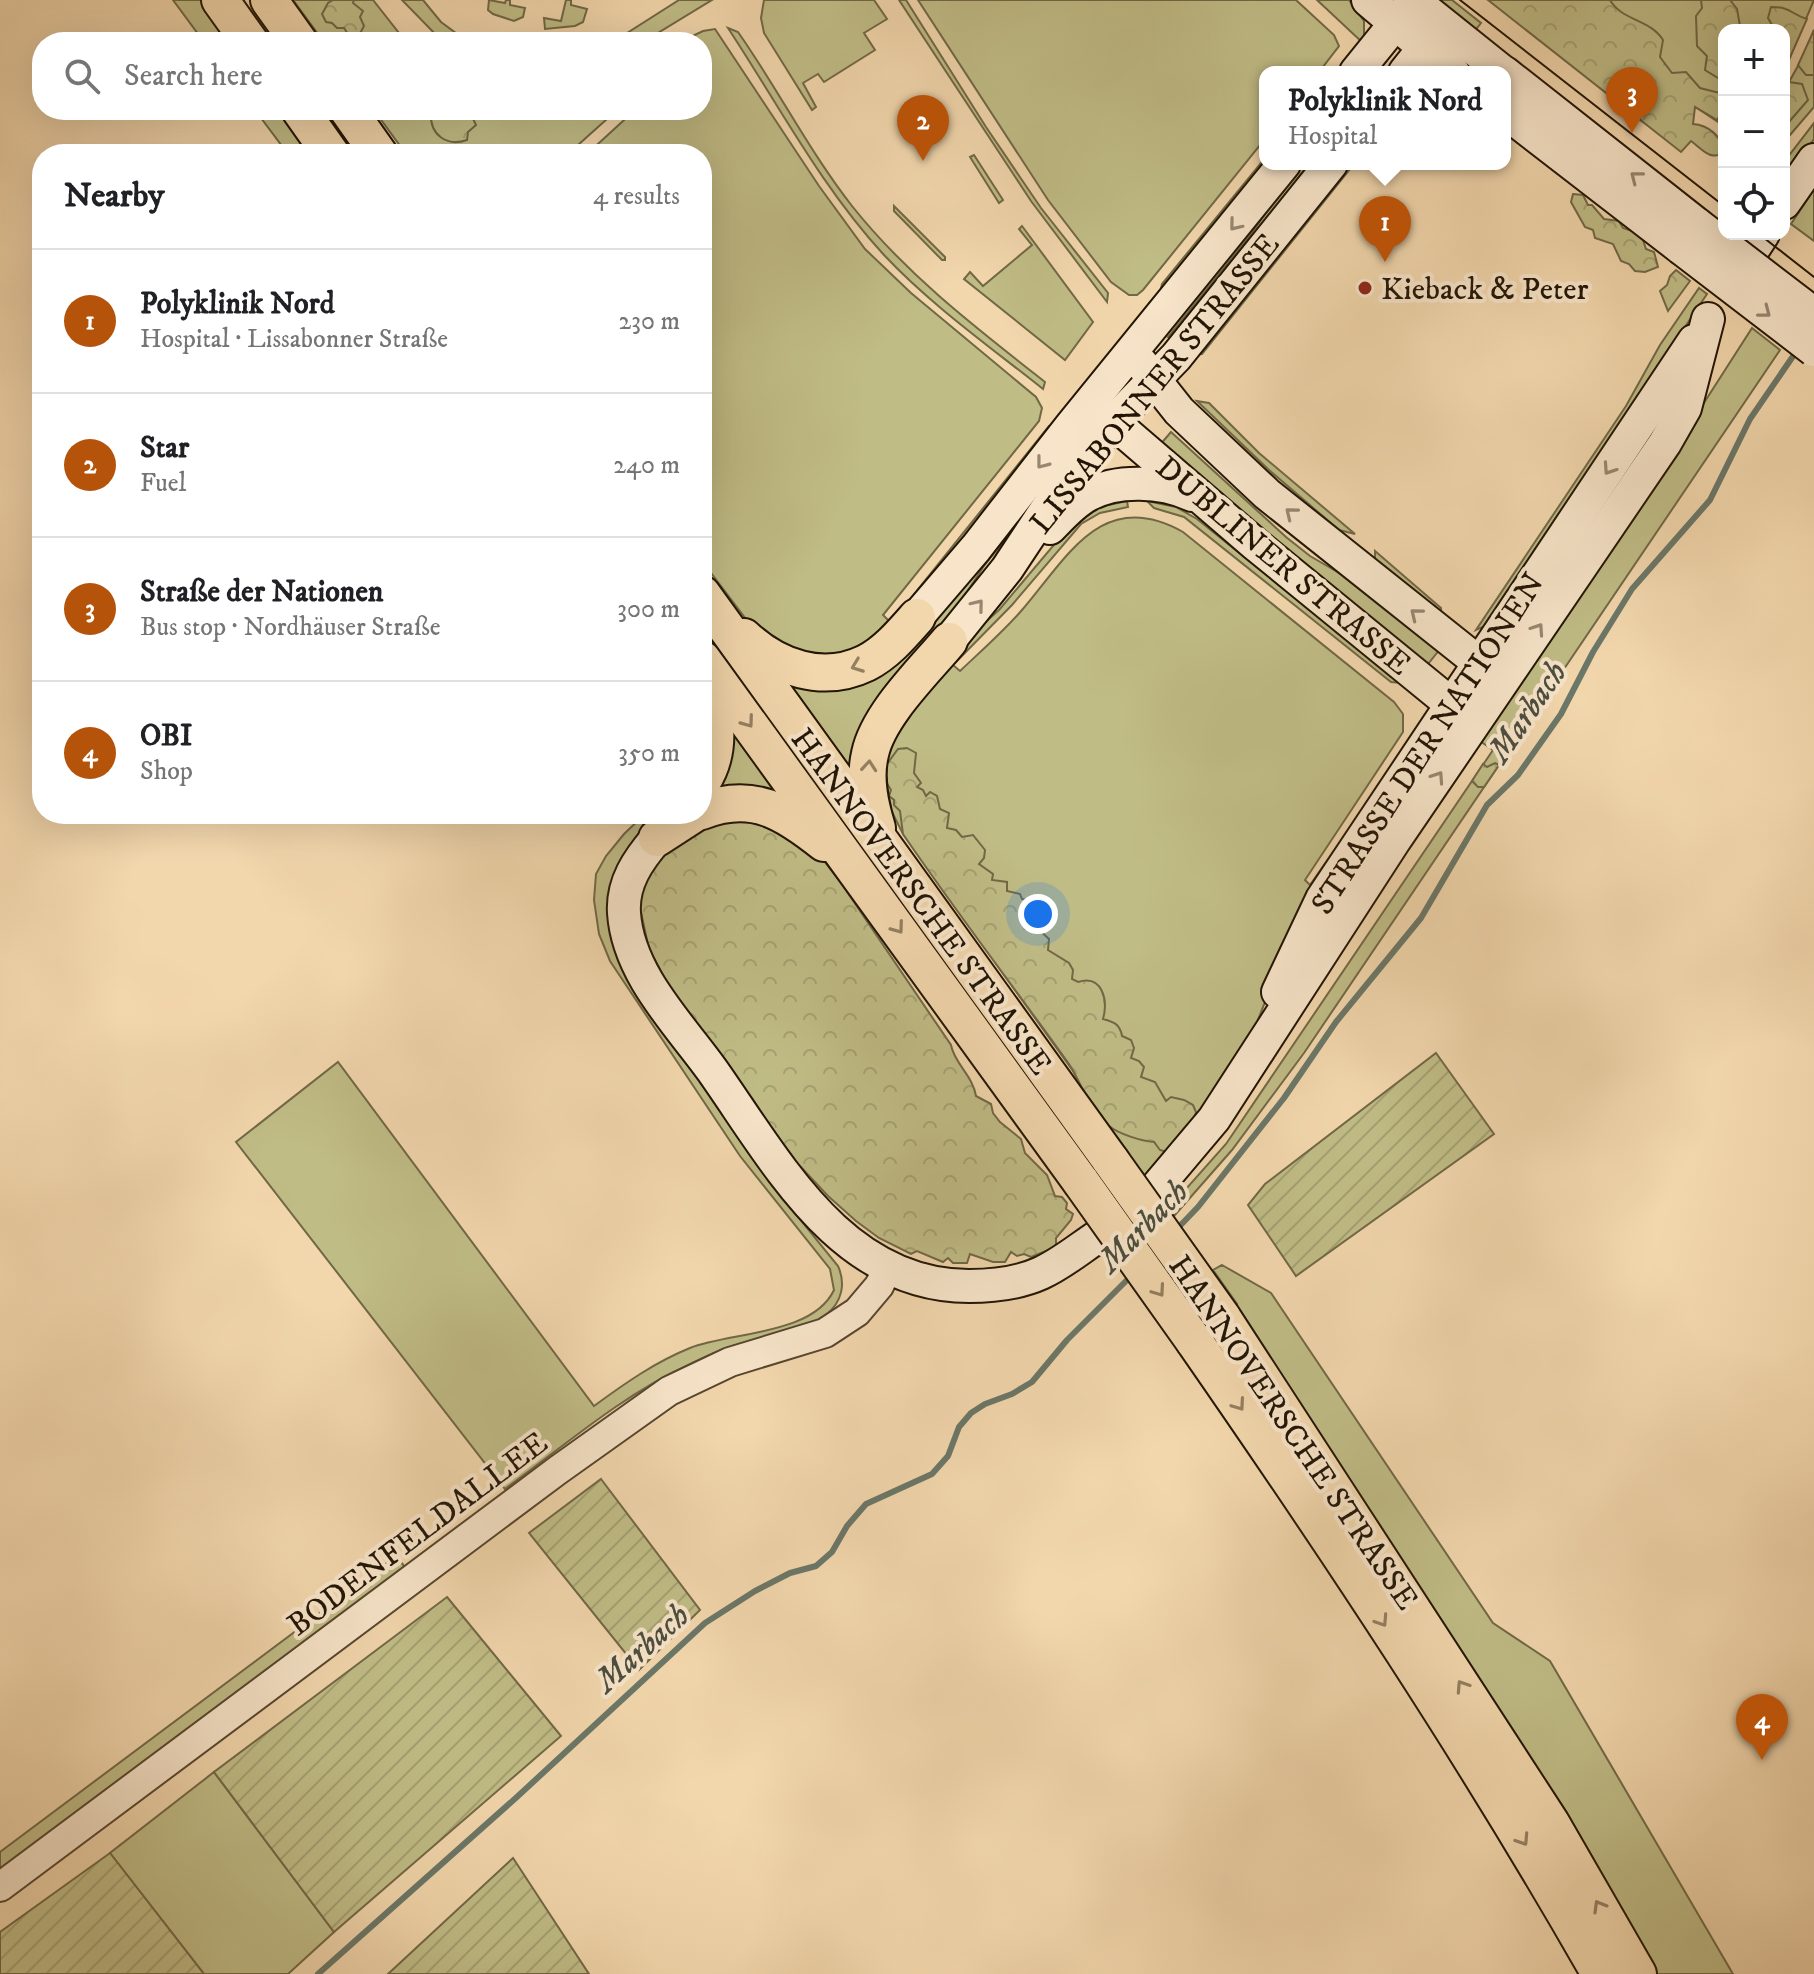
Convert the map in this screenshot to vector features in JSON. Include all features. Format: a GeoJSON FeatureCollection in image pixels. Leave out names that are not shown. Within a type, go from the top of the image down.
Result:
{"type":"FeatureCollection","features":[{"type":"Feature","properties":{"kind":"highway"},"geometry":{"type":"LineString","coordinates":[[220,0],[243,32]]}},
{"type":"Feature","properties":{"kind":"highway"},"geometry":{"type":"LineString","coordinates":[[269,0],[292,32]]}},
{"type":"Feature","properties":{"kind":"highway"},"geometry":{"type":"LineString","coordinates":[[307,120],[324,144]]}},
{"type":"Feature","properties":{"kind":"highway"},"geometry":{"type":"LineString","coordinates":[[355,120],[372,144]]}},
{"type":"Feature","properties":{"kind":"highway"},"geometry":{"type":"LineString","coordinates":[[712,606],[770,658],[812,672],[838,672],[868,662],[897,640],[917,617]]}},
{"type":"Feature","properties":{"kind":"highway","name":"HANNOVERSCHE STRASSE"},"geometry":{"type":"LineString","coordinates":[[712,608],[1222,1317],[1551,1823],[1638,1974]]}},
{"type":"Feature","properties":{"kind":"highway"},"geometry":{"type":"LineString","coordinates":[[881,841],[867,782],[870,753],[881,726],[949,641]]}},
{"type":"Feature","properties":{"kind":"highway","name":"HANNOVERSCHE STRASSE"},"geometry":{"type":"LineString","coordinates":[[712,673],[1194,1341],[1352,1573],[1537,1862],[1600,1974]]}},
{"type":"Feature","properties":{"kind":"highway"},"geometry":{"type":"LineString","coordinates":[[712,711],[716,738],[712,761]]}},
{"type":"Feature","properties":{"kind":"highway"},"geometry":{"type":"LineString","coordinates":[[712,809],[739,803],[772,808],[800,824],[852,864]]}},
{"type":"Feature","properties":{"kind":"main road"},"geometry":{"type":"LineString","coordinates":[[1368,0],[1407,8]]}},
{"type":"Feature","properties":{"kind":"main road"},"geometry":{"type":"LineString","coordinates":[[1407,8],[1423,48],[1446,66]]}},
{"type":"Feature","properties":{"kind":"main road"},"geometry":{"type":"LineString","coordinates":[[1361,66],[1407,8]]}},
{"type":"Feature","properties":{"kind":"main road"},"geometry":{"type":"LineString","coordinates":[[1423,48],[1481,66]]}},
{"type":"Feature","properties":{"kind":"main road"},"geometry":{"type":"LineString","coordinates":[[1511,79],[1814,350]]}},
{"type":"Feature","properties":{"kind":"main road"},"geometry":{"type":"LineString","coordinates":[[1511,116],[1690,236],[1814,314]]}},
{"type":"Feature","properties":{"kind":"main road"},"geometry":{"type":"LineString","coordinates":[[1790,194],[1814,160]]}},
{"type":"Feature","properties":{"kind":"main road","name":"LISSABONNER STRASSE"},"geometry":{"type":"LineString","coordinates":[[949,641],[1007,569],[1054,498],[1133,353],[1279,170]]}},
{"type":"Feature","properties":{"kind":"main road","name":"LISSABONNER STRASSE"},"geometry":{"type":"LineString","coordinates":[[917,617],[976,548],[1102,412],[1154,379],[1326,170]]}},
{"type":"Feature","properties":{"kind":"main road","name":"STRASSE DER NATIONEN"},"geometry":{"type":"LineString","coordinates":[[1250,1061],[1290,962],[1322,899],[1759,240]]}},
{"type":"Feature","properties":{"kind":"main road","name":"STRASSE DER NATIONEN"},"geometry":{"type":"LineString","coordinates":[[1155,1189],[1214,1119],[1679,420],[1689,397],[1708,319]]}},
{"type":"Feature","properties":{"kind":"main road","name":"DUBLINER STRASSE"},"geometry":{"type":"LineString","coordinates":[[1133,353],[1179,411],[1267,494],[1489,672],[1490,700]]}},
{"type":"Feature","properties":{"kind":"main road","name":"DUBLINER STRASSE"},"geometry":{"type":"LineString","coordinates":[[1102,412],[1205,502],[1451,704]]}},
{"type":"Feature","properties":{"kind":"main road"},"geometry":{"type":"LineString","coordinates":[[1007,569],[1079,500],[1104,489],[1144,485],[1168,487],[1205,502]]}},
{"type":"Feature","properties":{"kind":"main road"},"geometry":{"type":"LineString","coordinates":[[1451,704],[1475,710],[1490,700]]}},
{"type":"Feature","properties":{"kind":"main road"},"geometry":{"type":"LineString","coordinates":[[667,826],[637,862],[626,887],[626,925],[644,974],[808,1204],[834,1232],[888,1268],[951,1286],[983,1286],[1016,1281],[1040,1273],[1097,1237]]}},
{"type":"Feature","properties":{"kind":"street","name":"BODENFELDALLEE"},"geometry":{"type":"LineString","coordinates":[[0,1887],[558,1470],[669,1391],[730,1362],[825,1333],[857,1312],[879,1286],[888,1268]]}},
{"type":"Feature","properties":{"kind":"green space"},"geometry":{"type":"Polygon","coordinates":[[[173,0],[204,0],[228,32],[197,32],[173,0]]]}},
{"type":"Feature","properties":{"kind":"green space"},"geometry":{"type":"Polygon","coordinates":[[[293,0],[373,0],[398,32],[317,32],[293,0]]]}},
{"type":"Feature","properties":{"kind":"green space"},"geometry":{"type":"Polygon","coordinates":[[[333,0],[354,0],[353,3],[363,11],[360,17],[364,26],[361,32],[347,32],[344,28],[326,22],[322,14],[333,0]]]}},
{"type":"Feature","properties":{"kind":"green space"},"geometry":{"type":"Polygon","coordinates":[[[402,0],[423,0],[441,22],[454,32],[433,32],[402,0]]]}},
{"type":"Feature","properties":{"kind":"green space"},"geometry":{"type":"Polygon","coordinates":[[[489,0],[505,3],[510,0],[510,5],[525,8],[523,17],[514,21],[493,14],[488,10],[489,0]]]}},
{"type":"Feature","properties":{"kind":"green space"},"geometry":{"type":"Polygon","coordinates":[[[566,0],[571,0],[571,5],[587,9],[583,22],[575,26],[545,29],[544,18],[561,21],[566,0]]]}},
{"type":"Feature","properties":{"kind":"green space"},"geometry":{"type":"Polygon","coordinates":[[[679,0],[712,0],[659,32],[629,32],[679,0]]]}},
{"type":"Feature","properties":{"kind":"green space"},"geometry":{"type":"Polygon","coordinates":[[[764,0],[874,0],[887,19],[864,33],[875,50],[824,82],[818,74],[803,83],[816,107],[812,110],[764,33],[761,18],[764,0]]]}},
{"type":"Feature","properties":{"kind":"green space"},"geometry":{"type":"Polygon","coordinates":[[[899,0],[906,0],[1041,208],[1108,293],[1107,302],[1031,201],[899,0]]]}},
{"type":"Feature","properties":{"kind":"green space"},"geometry":{"type":"Polygon","coordinates":[[[918,0],[1296,0],[1334,35],[1339,46],[1324,66],[1259,66],[1259,146],[1137,295],[1129,295],[1111,282],[1048,200],[918,0]]]}},
{"type":"Feature","properties":{"kind":"green space"},"geometry":{"type":"Polygon","coordinates":[[[1317,0],[1349,0],[1364,21],[1364,44],[1317,0]]]}},
{"type":"Feature","properties":{"kind":"green space"},"geometry":{"type":"Polygon","coordinates":[[[1430,0],[1452,0],[1481,23],[1473,33],[1430,0]]]}},
{"type":"Feature","properties":{"kind":"green space"},"geometry":{"type":"Polygon","coordinates":[[[1488,0],[1610,0],[1622,12],[1651,28],[1663,40],[1660,57],[1672,73],[1686,72],[1700,88],[1718,92],[1717,120],[1695,107],[1693,124],[1713,132],[1718,138],[1718,155],[1703,151],[1691,141],[1681,152],[1488,0]]]}},
{"type":"Feature","properties":{"kind":"green space"},"geometry":{"type":"Polygon","coordinates":[[[1559,0],[1814,0],[1790,57],[1790,24],[1718,24],[1718,122],[1559,0]]]}},
{"type":"Feature","properties":{"kind":"green space"},"geometry":{"type":"Polygon","coordinates":[[[1701,0],[1730,0],[1737,9],[1740,24],[1718,24],[1718,78],[1705,70],[1707,56],[1697,46],[1696,16],[1702,8],[1701,0]]]}},
{"type":"Feature","properties":{"kind":"green space"},"geometry":{"type":"Polygon","coordinates":[[[1771,7],[1778,7],[1807,19],[1790,57],[1790,24],[1772,24],[1768,18],[1771,7]]]}},
{"type":"Feature","properties":{"kind":"green space"},"geometry":{"type":"Polygon","coordinates":[[[728,28],[738,32],[822,164],[873,231],[919,278],[1045,382],[1043,389],[941,308],[884,255],[840,202],[728,28]]]}},
{"type":"Feature","properties":{"kind":"green space"},"geometry":{"type":"Polygon","coordinates":[[[715,29],[819,186],[865,249],[911,293],[1036,397],[1042,408],[1039,421],[883,615],[891,623],[1049,426],[1057,426],[879,643],[808,663],[749,623],[712,574],[712,144],[598,144],[624,120],[712,120],[712,32],[703,31],[715,29]]]}},
{"type":"Feature","properties":{"kind":"green space"},"geometry":{"type":"Polygon","coordinates":[[[1814,30],[1814,107],[1790,135],[1790,80],[1814,30]]]}},
{"type":"Feature","properties":{"kind":"green space"},"geometry":{"type":"Polygon","coordinates":[[[1814,30],[1814,75],[1806,75],[1798,65],[1814,30]]]}},
{"type":"Feature","properties":{"kind":"green space"},"geometry":{"type":"Polygon","coordinates":[[[1790,82],[1802,84],[1808,100],[1790,121],[1790,82]]]}},
{"type":"Feature","properties":{"kind":"green space"},"geometry":{"type":"Polygon","coordinates":[[[262,120],[291,120],[308,144],[280,144],[262,120]]]}},
{"type":"Feature","properties":{"kind":"green space"},"geometry":{"type":"Polygon","coordinates":[[[381,120],[606,120],[579,144],[399,144],[381,120]]]}},
{"type":"Feature","properties":{"kind":"green space"},"geometry":{"type":"Polygon","coordinates":[[[474,120],[476,125],[468,132],[467,140],[453,142],[441,138],[431,121],[474,120]]]}},
{"type":"Feature","properties":{"kind":"green space"},"geometry":{"type":"Polygon","coordinates":[[[1814,123],[1814,139],[1790,173],[1790,154],[1814,123]]]}},
{"type":"Feature","properties":{"kind":"green space"},"geometry":{"type":"Polygon","coordinates":[[[974,155],[1003,200],[999,203],[970,157],[974,155]]]}},
{"type":"Feature","properties":{"kind":"green space"},"geometry":{"type":"Polygon","coordinates":[[[1259,165],[1260,170],[1158,301],[1162,284],[1259,165]]]}},
{"type":"Feature","properties":{"kind":"green space"},"geometry":{"type":"Polygon","coordinates":[[[1296,170],[1313,170],[1175,342],[1168,337],[1249,237],[1296,170]]]}},
{"type":"Feature","properties":{"kind":"green space"},"geometry":{"type":"Polygon","coordinates":[[[1341,170],[1349,170],[1202,354],[1192,355],[1341,170]]]}},
{"type":"Feature","properties":{"kind":"green space"},"geometry":{"type":"Polygon","coordinates":[[[1814,181],[1814,241],[1791,224],[1811,194],[1809,189],[1814,181]]]}},
{"type":"Feature","properties":{"kind":"green space"},"geometry":{"type":"Polygon","coordinates":[[[1573,194],[1583,195],[1588,205],[1592,205],[1604,219],[1619,221],[1623,228],[1641,234],[1646,249],[1654,252],[1658,267],[1645,272],[1635,271],[1621,261],[1613,244],[1595,238],[1593,230],[1585,227],[1571,202],[1573,194]]]}},
{"type":"Feature","properties":{"kind":"green space"},"geometry":{"type":"Polygon","coordinates":[[[894,206],[945,257],[945,260],[894,211],[894,206]]]}},
{"type":"Feature","properties":{"kind":"green space"},"geometry":{"type":"Polygon","coordinates":[[[1022,226],[1093,322],[1065,360],[964,279],[970,272],[983,286],[1032,245],[1019,229],[1022,226]]]}},
{"type":"Feature","properties":{"kind":"green space"},"geometry":{"type":"Polygon","coordinates":[[[1676,270],[1690,281],[1668,311],[1660,291],[1676,270]]]}},
{"type":"Feature","properties":{"kind":"green space"},"geometry":{"type":"Polygon","coordinates":[[[1699,288],[1707,294],[1485,626],[1476,630],[1626,406],[1660,345],[1699,288]]]}},
{"type":"Feature","properties":{"kind":"green space"},"geometry":{"type":"Polygon","coordinates":[[[1752,328],[1780,350],[1304,1053],[1232,1150],[1174,1216],[1169,1208],[1226,1144],[1493,750],[1477,739],[1684,434],[1752,328]]]}},
{"type":"Feature","properties":{"kind":"green space"},"geometry":{"type":"Polygon","coordinates":[[[1197,401],[1209,403],[1259,453],[1355,534],[1339,530],[1269,470],[1197,401]]]}},
{"type":"Feature","properties":{"kind":"green space"},"geometry":{"type":"Polygon","coordinates":[[[1171,432],[1286,537],[1310,556],[1353,581],[1440,649],[1428,664],[1159,446],[1171,432]]]}},
{"type":"Feature","properties":{"kind":"green space"},"geometry":{"type":"Polygon","coordinates":[[[1080,446],[984,566],[851,768],[792,689],[792,684],[830,682],[1080,446]]]}},
{"type":"Feature","properties":{"kind":"green space"},"geometry":{"type":"Polygon","coordinates":[[[1127,501],[1128,507],[1100,513],[1081,524],[1012,605],[953,665],[960,671],[992,641],[1071,550],[1089,534],[1108,523],[1130,517],[1155,520],[1183,532],[1394,702],[1403,714],[1403,732],[1305,880],[1310,885],[1409,743],[1274,979],[1254,1030],[1224,1084],[1147,1178],[1107,1131],[1073,1071],[903,834],[884,796],[885,746],[972,634],[999,610],[1074,521],[1099,507],[1127,501]]]}},
{"type":"Feature","properties":{"kind":"green space"},"geometry":{"type":"Polygon","coordinates":[[[1147,501],[1176,507],[1197,519],[1401,683],[1391,682],[1184,517],[1154,508],[1147,501]]]}},
{"type":"Feature","properties":{"kind":"green space"},"geometry":{"type":"Polygon","coordinates":[[[1375,551],[1441,608],[1442,623],[1375,566],[1375,551]]]}},
{"type":"Feature","properties":{"kind":"green space"},"geometry":{"type":"Polygon","coordinates":[[[712,635],[1100,1169],[1092,1175],[712,652],[712,635]]]}},
{"type":"Feature","properties":{"kind":"green space"},"geometry":{"type":"Polygon","coordinates":[[[730,722],[788,800],[727,795],[714,783],[730,722]]]}},
{"type":"Feature","properties":{"kind":"green space"},"geometry":{"type":"Polygon","coordinates":[[[907,748],[916,753],[914,773],[921,783],[917,787],[926,796],[930,792],[937,796],[940,809],[949,813],[947,828],[956,830],[962,837],[973,835],[985,850],[979,864],[993,874],[992,880],[1007,882],[1007,891],[1020,894],[1022,899],[1032,901],[1037,906],[1036,916],[1040,921],[1037,928],[1049,939],[1048,950],[1069,963],[1073,970],[1072,979],[1098,985],[1104,997],[1103,1019],[1116,1024],[1122,1036],[1131,1040],[1134,1048],[1131,1058],[1144,1067],[1141,1077],[1155,1082],[1166,1101],[1171,1097],[1193,1105],[1196,1112],[1194,1120],[1167,1152],[1160,1150],[1154,1142],[1130,1137],[1113,1129],[1096,1113],[1069,1064],[903,834],[900,811],[889,796],[891,790],[884,778],[887,764],[898,749],[907,748]]]}},
{"type":"Feature","properties":{"kind":"green space"},"geometry":{"type":"Polygon","coordinates":[[[1495,763],[1499,765],[1484,787],[1478,787],[1472,781],[1483,764],[1487,767],[1495,763]]]}},
{"type":"Feature","properties":{"kind":"green space"},"geometry":{"type":"Polygon","coordinates":[[[749,816],[810,843],[841,883],[951,1045],[976,1096],[991,1104],[1000,1122],[1021,1139],[1025,1153],[1047,1175],[1055,1196],[1062,1197],[1067,1203],[1066,1209],[1073,1214],[1056,1238],[1056,1247],[1031,1257],[1024,1254],[1017,1256],[1011,1252],[1005,1262],[993,1262],[970,1254],[967,1263],[953,1263],[948,1258],[943,1262],[917,1251],[911,1254],[879,1238],[856,1221],[799,1165],[669,987],[649,949],[639,903],[656,859],[695,827],[749,816]]]}},
{"type":"Feature","properties":{"kind":"green space"},"geometry":{"type":"Polygon","coordinates":[[[634,824],[653,824],[624,856],[612,884],[743,1136],[772,1185],[838,1266],[842,1279],[841,1292],[831,1310],[816,1321],[793,1331],[722,1350],[639,1391],[505,1489],[236,1142],[338,1062],[594,1406],[640,1374],[690,1348],[790,1324],[823,1305],[834,1290],[830,1269],[740,1156],[610,961],[599,934],[594,900],[596,874],[634,824]]]}},
{"type":"Feature","properties":{"kind":"green space"},"geometry":{"type":"Polygon","coordinates":[[[1436,1053],[1494,1134],[1296,1276],[1248,1205],[1265,1184],[1436,1053]]]}},
{"type":"Feature","properties":{"kind":"green space"},"geometry":{"type":"Polygon","coordinates":[[[1222,1265],[1271,1293],[1493,1623],[1550,1661],[1733,1974],[1654,1974],[1232,1309],[1237,1304],[1213,1270],[1222,1265]]]}},
{"type":"Feature","properties":{"kind":"green space"},"geometry":{"type":"Polygon","coordinates":[[[601,1479],[700,1610],[639,1670],[529,1533],[601,1479]]]}},
{"type":"Feature","properties":{"kind":"green space"},"geometry":{"type":"Polygon","coordinates":[[[396,1556],[405,1567],[0,1870],[0,1852],[396,1556]]]}},
{"type":"Feature","properties":{"kind":"green space"},"geometry":{"type":"Polygon","coordinates":[[[447,1597],[561,1736],[334,1932],[214,1772],[447,1597]]]}},
{"type":"Feature","properties":{"kind":"green space"},"geometry":{"type":"Polygon","coordinates":[[[214,1772],[334,1932],[288,1974],[204,1974],[110,1853],[214,1772]]]}},
{"type":"Feature","properties":{"kind":"green space"},"geometry":{"type":"Polygon","coordinates":[[[110,1853],[204,1974],[0,1974],[0,1932],[110,1853]]]}},
{"type":"Feature","properties":{"kind":"green space"},"geometry":{"type":"Polygon","coordinates":[[[513,1858],[589,1974],[388,1974],[513,1858]]]}},
{"type":"Feature","properties":{"kind":"waterway","name":"Marbach"},"geometry":{"type":"LineString","coordinates":[[1175,1231],[1198,1207],[1284,1098],[1336,1022],[1421,918],[1487,805],[1518,775],[1561,714],[1593,652],[1632,589],[1710,500],[1750,419],[1798,349]]}},
{"type":"Feature","properties":{"kind":"waterway","name":"Marbach"},"geometry":{"type":"LineString","coordinates":[[318,1974],[518,1796],[705,1623],[790,1573],[816,1566],[832,1552],[847,1526],[866,1504],[932,1474],[948,1456],[959,1427],[971,1413],[1032,1382],[1067,1340],[1134,1273]]}},
{"type":"Feature","properties":{"kind":"tram line"},"geometry":{"type":"LineString","coordinates":[[1460,0],[1718,201]]}},
{"type":"Feature","properties":{"kind":"tram line"},"geometry":{"type":"LineString","coordinates":[[1767,240],[1814,277]]}},
{"type":"Feature","properties":{"kind":"place","name":"Straße der Nationen"},"geometry":{"type":"Point","coordinates":[1632,133]}},
{"type":"Feature","properties":{"kind":"place","name":"Star"},"geometry":{"type":"Point","coordinates":[923,161]}},
{"type":"Feature","properties":{"kind":"place","name":"Polyklinik Nord"},"geometry":{"type":"Point","coordinates":[1385,262]}},
{"type":"Feature","properties":{"kind":"place","name":"Kieback & Peter"},"geometry":{"type":"Point","coordinates":[1365,288]}},
{"type":"Feature","properties":{"kind":"place","name":"OBI"},"geometry":{"type":"Point","coordinates":[1762,1760]}}]}
